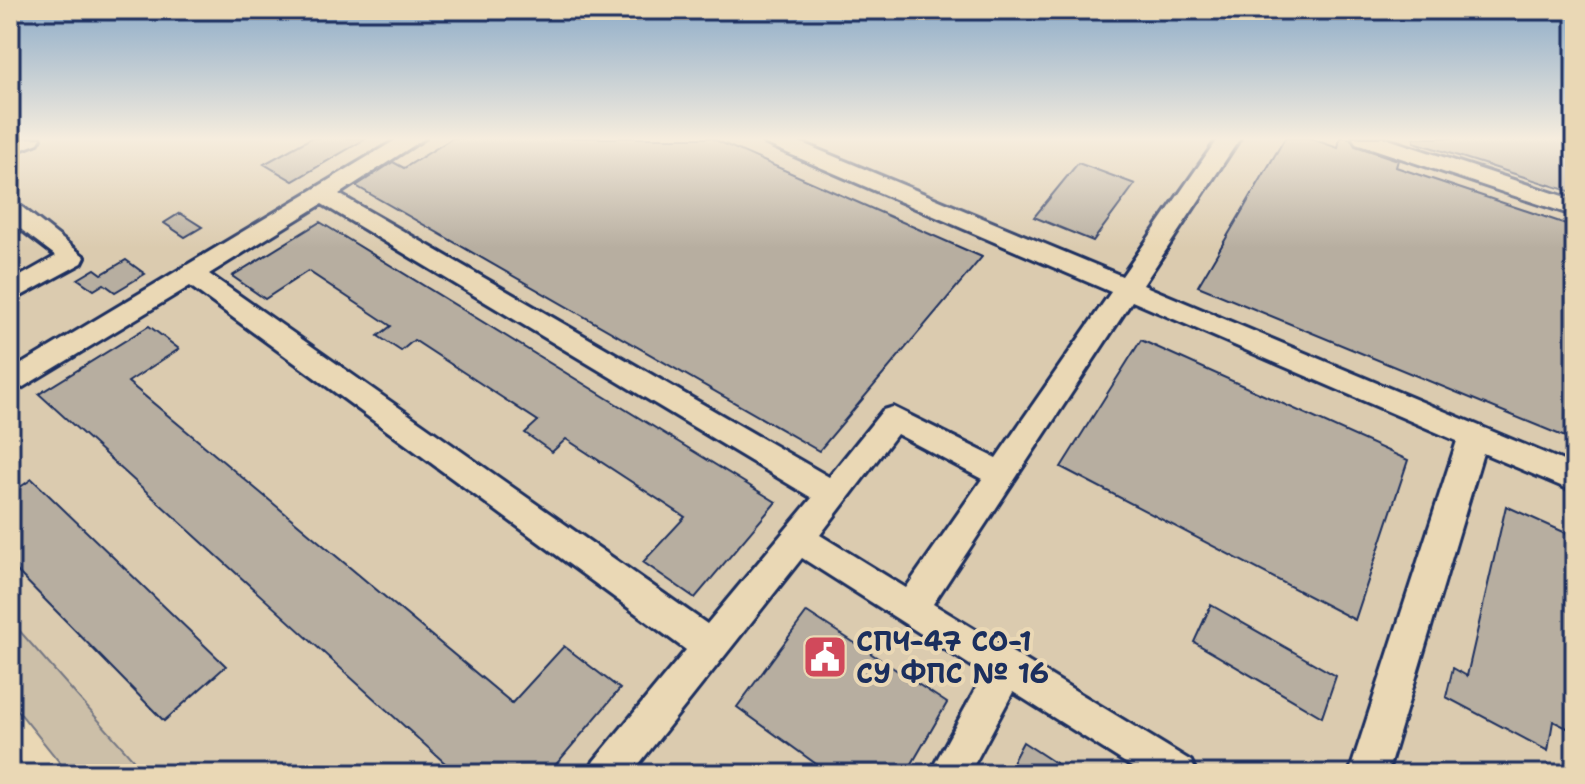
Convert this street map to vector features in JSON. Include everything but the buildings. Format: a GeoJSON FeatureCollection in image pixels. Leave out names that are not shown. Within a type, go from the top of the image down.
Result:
{"type":"FeatureCollection","features":[{"type":"Feature","properties":{"kind":"lane"},"geometry":{"type":"LineString","coordinates":[[10,384],[354,175]]}},
{"type":"Feature","properties":{"kind":"lane"},"geometry":{"type":"LineString","coordinates":[[864,175],[1575,479]]}},
{"type":"Feature","properties":{"kind":"lane"},"geometry":{"type":"LineString","coordinates":[[911,609],[1204,175]]}},
{"type":"Feature","properties":{"kind":"lane"},"geometry":{"type":"LineString","coordinates":[[1474,175],[1575,208]]}},
{"type":"Feature","properties":{"kind":"lane"},"geometry":{"type":"LineString","coordinates":[[322,194],[833,495]]}},
{"type":"Feature","properties":{"kind":"lane"},"geometry":{"type":"LineString","coordinates":[[10,293],[73,257],[13,215]]}},
{"type":"Feature","properties":{"kind":"lane"},"geometry":{"type":"LineString","coordinates":[[191,274],[711,647]]}},
{"type":"Feature","properties":{"kind":"lane"},"geometry":{"type":"LineString","coordinates":[[607,774],[893,418],[1001,475]]}},
{"type":"Feature","properties":{"kind":"lane"},"geometry":{"type":"LineString","coordinates":[[1368,774],[1473,436]]}},
{"type":"Feature","properties":{"kind":"lane"},"geometry":{"type":"LineString","coordinates":[[798,539],[1178,774]]}},
{"type":"Feature","properties":{"kind":"lane"},"geometry":{"type":"LineString","coordinates":[[948,774],[1007,668]]}},
{"type":"Feature","properties":{"kind":"shaded area"},"geometry":{"type":"Polygon","coordinates":[[[10,175],[1575,175],[1575,774],[146,774],[10,620],[10,175]]]}},
{"type":"Feature","properties":{"kind":"shaded area"},"geometry":{"type":"Polygon","coordinates":[[[10,620],[146,774],[69,774],[10,701],[10,620]]]}},
{"type":"Feature","properties":{"kind":"place","name":"СПЧ-47 СО-1 СУ ФПС № 16"},"geometry":{"type":"Point","coordinates":[825,657]}}]}
